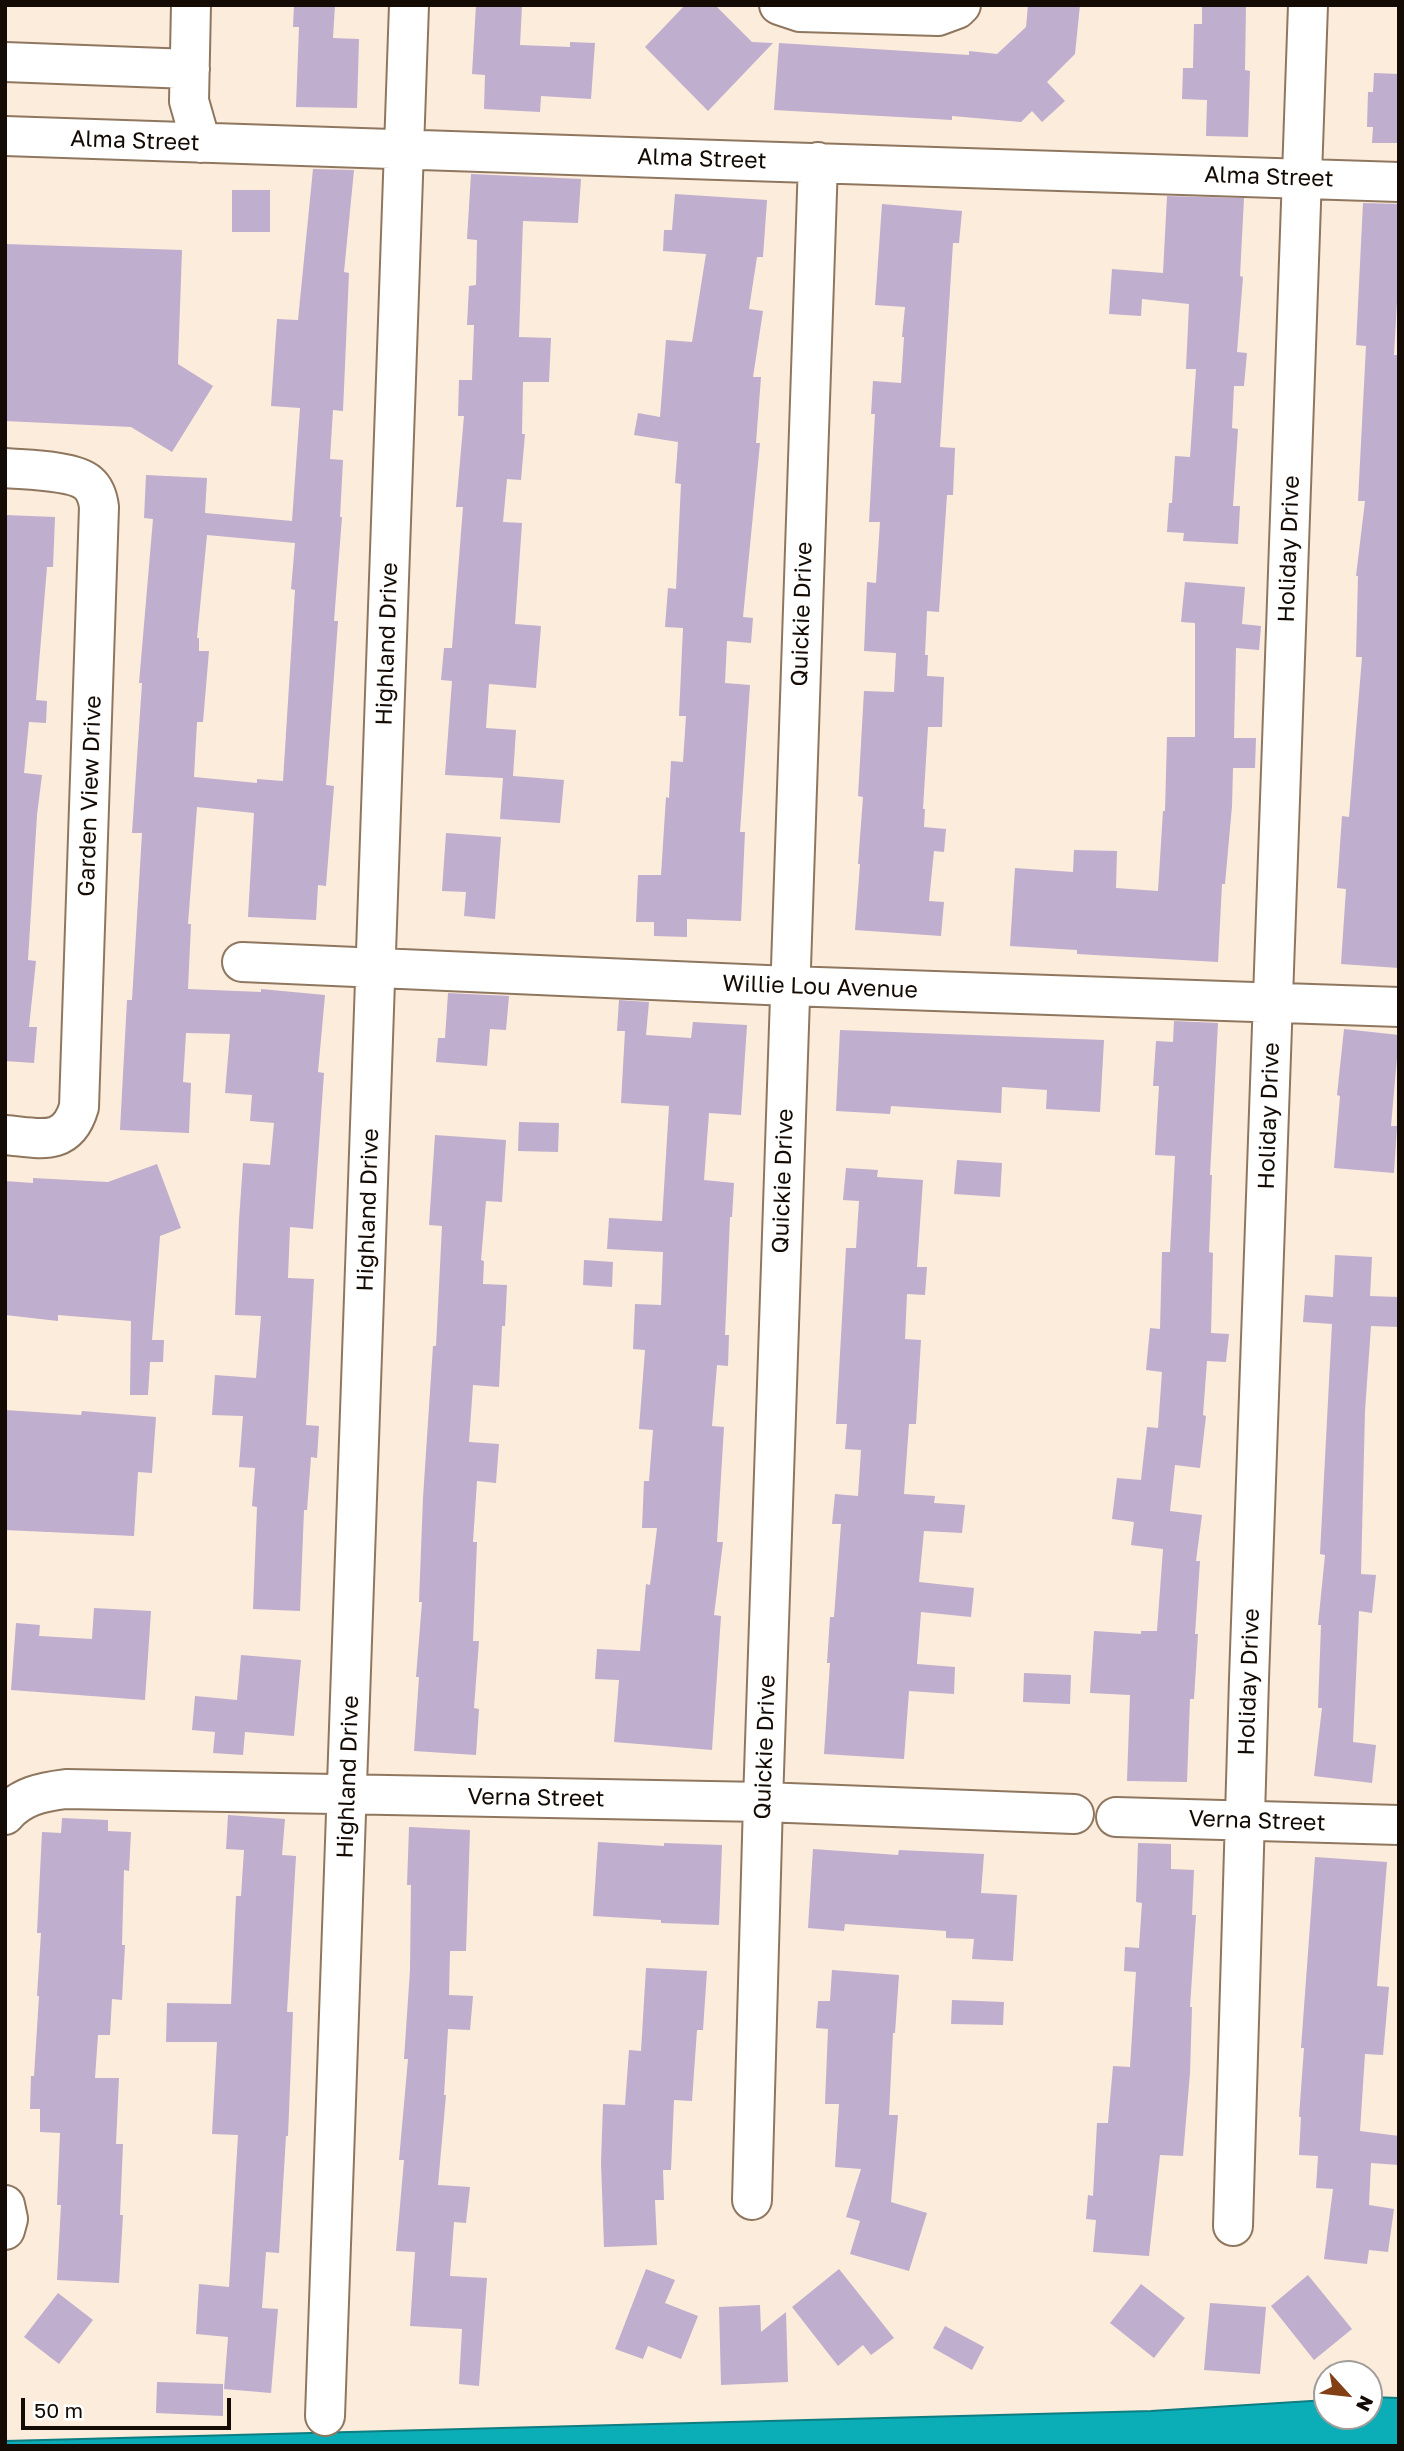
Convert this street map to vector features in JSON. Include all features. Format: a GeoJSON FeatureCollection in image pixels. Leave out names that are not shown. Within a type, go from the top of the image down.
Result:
{"type":"FeatureCollection","features":[{"type":"Feature","properties":{"kind":"street"},"geometry":{"type":"LineString","coordinates":[[191,5],[189,101],[201,144]]}},
{"type":"Feature","properties":{"kind":"street","name":"Highland Drive"},"geometry":{"type":"LineString","coordinates":[[326,2416],[410,5]]}},
{"type":"Feature","properties":{"kind":"street"},"geometry":{"type":"LineString","coordinates":[[779,5],[800,12],[938,16],[959,7]]}},
{"type":"Feature","properties":{"kind":"street","name":"Holiday Drive"},"geometry":{"type":"LineString","coordinates":[[1233,2226],[1308,5]]}},
{"type":"Feature","properties":{"kind":"street"},"geometry":{"type":"LineString","coordinates":[[5,62],[190,69]]}},
{"type":"Feature","properties":{"kind":"street","name":"Alma Street"},"geometry":{"type":"LineString","coordinates":[[5,136],[1399,182]]}},
{"type":"Feature","properties":{"kind":"street","name":"Quickie Drive"},"geometry":{"type":"LineString","coordinates":[[752,2200],[789,986],[818,162]]}},
{"type":"Feature","properties":{"kind":"street","name":"Garden View Drive"},"geometry":{"type":"LineString","coordinates":[[5,468],[73,475],[87,482],[97,497],[99,508],[79,1107],[75,1121],[62,1134],[49,1139],[5,1135]]}},
{"type":"Feature","properties":{"kind":"street","name":"Willie Lou Avenue"},"geometry":{"type":"LineString","coordinates":[[242,962],[789,986],[1399,1007]]}},
{"type":"Feature","properties":{"kind":"street","name":"Verna Street"},"geometry":{"type":"LineString","coordinates":[[5,1815],[21,1801],[40,1792],[65,1789],[763,1802],[1074,1814]]}},
{"type":"Feature","properties":{"kind":"street","name":"Verna Street"},"geometry":{"type":"LineString","coordinates":[[1116,1817],[1399,1825]]}},
{"type":"Feature","properties":{"kind":"street"},"geometry":{"type":"LineString","coordinates":[[5,2205],[8,2219],[5,2230]]}},
{"type":"Feature","properties":{"kind":"water"},"geometry":{"type":"Polygon","coordinates":[[[1383,2397],[1399,2398],[1399,2446],[5,2446],[5,2441],[1151,2411],[1313,2401],[1313,2430],[1383,2430],[1383,2397]]]}},
{"type":"Feature","properties":{"kind":"building"},"geometry":{"type":"Polygon","coordinates":[[[294,5],[335,5],[333,38],[359,39],[357,108],[296,107],[299,27],[293,27],[294,5]]]}},
{"type":"Feature","properties":{"kind":"building"},"geometry":{"type":"Polygon","coordinates":[[[476,5],[522,5],[520,45],[570,47],[570,42],[595,43],[591,99],[541,96],[540,112],[484,109],[485,75],[472,74],[476,5]]]}},
{"type":"Feature","properties":{"kind":"building"},"geometry":{"type":"Polygon","coordinates":[[[685,5],[715,5],[752,42],[773,43],[708,111],[645,47],[685,5]]]}},
{"type":"Feature","properties":{"kind":"building"},"geometry":{"type":"Polygon","coordinates":[[[1028,5],[1080,5],[1075,54],[1047,82],[1065,101],[1042,122],[1032,111],[1021,122],[952,116],[952,120],[774,110],[779,43],[969,55],[969,51],[997,54],[1026,27],[1028,5]]]}},
{"type":"Feature","properties":{"kind":"building"},"geometry":{"type":"Polygon","coordinates":[[[1202,5],[1246,5],[1245,70],[1250,71],[1248,137],[1206,136],[1207,100],[1182,99],[1183,68],[1193,68],[1194,24],[1202,24],[1202,5]]]}},
{"type":"Feature","properties":{"kind":"building"},"geometry":{"type":"Polygon","coordinates":[[[1374,73],[1399,74],[1399,143],[1372,143],[1373,127],[1367,127],[1368,92],[1373,92],[1374,73]]]}},
{"type":"Feature","properties":{"kind":"building"},"geometry":{"type":"Polygon","coordinates":[[[313,169],[354,170],[344,272],[349,273],[343,411],[333,410],[330,459],[343,460],[342,517],[334,621],[338,621],[326,785],[334,786],[326,886],[318,885],[316,920],[248,917],[254,813],[197,807],[188,924],[191,924],[188,989],[261,992],[261,989],[325,995],[318,1072],[324,1073],[313,1229],[290,1227],[288,1278],[314,1279],[306,1425],[319,1426],[317,1458],[311,1457],[307,1510],[304,1510],[300,1611],[253,1609],[257,1507],[252,1506],[255,1468],[239,1467],[243,1416],[212,1415],[215,1375],[256,1378],[261,1316],[235,1315],[243,1163],[270,1165],[274,1123],[250,1121],[252,1095],[225,1093],[230,1034],[186,1033],[183,1082],[191,1083],[189,1133],[120,1130],[127,1000],[132,1000],[142,833],[132,833],[142,683],[139,683],[153,519],[144,518],[146,475],[207,478],[205,513],[292,521],[300,408],[271,406],[277,319],[298,320],[313,169]],[[207,535],[197,638],[199,651],[209,651],[203,722],[197,722],[194,777],[257,783],[257,779],[283,781],[295,590],[291,589],[295,543],[207,535]]]}},
{"type":"Feature","properties":{"kind":"building"},"geometry":{"type":"Polygon","coordinates":[[[471,174],[581,179],[578,223],[523,221],[519,337],[551,338],[549,382],[523,382],[522,434],[525,434],[521,480],[507,479],[503,522],[522,523],[515,624],[541,626],[536,688],[489,684],[486,728],[516,730],[513,776],[564,780],[560,823],[500,819],[503,778],[445,775],[452,681],[441,680],[444,648],[452,648],[463,507],[456,507],[464,416],[458,416],[459,380],[472,380],[474,325],[467,325],[469,286],[476,285],[477,240],[467,239],[471,174]]]}},
{"type":"Feature","properties":{"kind":"building"},"geometry":{"type":"Polygon","coordinates":[[[232,190],[270,190],[270,232],[232,232],[232,190]]]}},
{"type":"Feature","properties":{"kind":"building"},"geometry":{"type":"Polygon","coordinates":[[[675,194],[767,200],[763,257],[757,257],[749,309],[763,311],[753,377],[761,377],[756,443],[760,443],[743,617],[753,618],[751,643],[727,641],[725,683],[750,685],[740,832],[745,832],[741,921],[687,919],[687,937],[654,936],[654,922],[636,922],[638,875],[661,875],[671,761],[683,762],[686,716],[679,716],[683,628],[665,627],[668,588],[676,589],[681,484],[675,483],[678,442],[634,435],[638,413],[660,417],[666,340],[692,342],[706,254],[663,251],[664,230],[672,230],[675,194]]]}},
{"type":"Feature","properties":{"kind":"building"},"geometry":{"type":"Polygon","coordinates":[[[1167,196],[1244,198],[1240,276],[1243,277],[1237,352],[1247,353],[1244,386],[1234,386],[1232,428],[1238,429],[1233,506],[1240,506],[1238,544],[1183,541],[1184,533],[1167,532],[1175,456],[1190,457],[1196,369],[1186,369],[1189,304],[1142,299],[1141,316],[1109,314],[1112,269],[1163,273],[1167,196]]]}},
{"type":"Feature","properties":{"kind":"building"},"geometry":{"type":"Polygon","coordinates":[[[1363,203],[1399,204],[1394,355],[1399,355],[1399,968],[1341,964],[1346,889],[1337,888],[1342,816],[1349,817],[1362,657],[1356,657],[1356,576],[1365,501],[1358,501],[1366,346],[1356,345],[1363,203]]]}},
{"type":"Feature","properties":{"kind":"building"},"geometry":{"type":"Polygon","coordinates":[[[882,204],[962,211],[959,243],[953,243],[940,447],[955,448],[953,495],[947,495],[939,612],[927,611],[925,655],[928,655],[927,676],[944,677],[942,727],[928,727],[923,809],[924,827],[946,829],[944,852],[934,851],[929,901],[944,902],[941,936],[855,930],[863,797],[858,796],[864,691],[894,692],[896,653],[864,651],[867,582],[876,583],[880,522],[869,522],[875,414],[871,414],[873,381],[901,383],[904,337],[905,307],[875,305],[882,204]]]}},
{"type":"Feature","properties":{"kind":"building"},"geometry":{"type":"Polygon","coordinates":[[[5,244],[182,250],[178,364],[213,386],[172,452],[131,427],[5,421],[5,244]]]}},
{"type":"Feature","properties":{"kind":"building"},"geometry":{"type":"Polygon","coordinates":[[[5,515],[55,517],[53,567],[47,567],[36,700],[47,701],[46,723],[29,722],[24,773],[42,775],[28,960],[36,961],[29,1027],[37,1027],[34,1063],[5,1061],[5,515]]]}},
{"type":"Feature","properties":{"kind":"building"},"geometry":{"type":"Polygon","coordinates":[[[1185,582],[1245,587],[1242,624],[1261,626],[1259,650],[1236,648],[1234,738],[1256,738],[1255,768],[1233,768],[1218,962],[1077,954],[1077,950],[1010,946],[1015,868],[1073,872],[1074,850],[1117,851],[1116,888],[1158,891],[1165,811],[1167,737],[1195,737],[1195,623],[1181,622],[1185,582]]]}},
{"type":"Feature","properties":{"kind":"building"},"geometry":{"type":"Polygon","coordinates":[[[446,833],[501,837],[495,919],[464,916],[466,892],[442,891],[446,833]]]}},
{"type":"Feature","properties":{"kind":"building"},"geometry":{"type":"Polygon","coordinates":[[[448,993],[509,996],[506,1030],[490,1029],[487,1066],[436,1062],[438,1038],[445,1038],[448,993]]]}},
{"type":"Feature","properties":{"kind":"building"},"geometry":{"type":"Polygon","coordinates":[[[619,1000],[649,1002],[646,1035],[691,1038],[693,1022],[747,1025],[741,1115],[709,1113],[704,1180],[734,1183],[725,1335],[729,1335],[728,1366],[717,1365],[712,1426],[724,1427],[717,1542],[723,1542],[714,1615],[721,1616],[712,1750],[614,1742],[619,1680],[595,1679],[597,1649],[640,1651],[646,1584],[650,1585],[657,1528],[642,1528],[644,1481],[649,1481],[653,1430],[639,1429],[645,1350],[633,1349],[635,1304],[661,1305],[663,1252],[607,1249],[609,1218],[662,1221],[669,1106],[621,1103],[625,1031],[617,1031],[619,1000]]]}},
{"type":"Feature","properties":{"kind":"building"},"geometry":{"type":"Polygon","coordinates":[[[1174,1021],[1218,1023],[1210,1175],[1209,1252],[1213,1253],[1211,1333],[1229,1334],[1226,1362],[1207,1361],[1203,1415],[1206,1416],[1200,1468],[1175,1465],[1170,1511],[1202,1515],[1196,1561],[1200,1561],[1195,1634],[1198,1634],[1194,1699],[1190,1699],[1187,1782],[1127,1781],[1130,1695],[1090,1693],[1094,1631],[1141,1634],[1141,1631],[1157,1631],[1163,1549],[1131,1545],[1134,1522],[1112,1519],[1117,1478],[1141,1480],[1147,1427],[1158,1428],[1162,1372],[1146,1370],[1150,1328],[1160,1329],[1162,1252],[1170,1252],[1175,1156],[1155,1155],[1159,1086],[1153,1086],[1156,1041],[1173,1042],[1174,1021]]]}},
{"type":"Feature","properties":{"kind":"building"},"geometry":{"type":"Polygon","coordinates":[[[1344,1029],[1399,1035],[1391,1126],[1397,1126],[1394,1173],[1334,1168],[1340,1096],[1337,1095],[1344,1029]]]}},
{"type":"Feature","properties":{"kind":"building"},"geometry":{"type":"Polygon","coordinates":[[[840,1030],[1104,1040],[1100,1112],[1046,1109],[1047,1090],[1002,1087],[1001,1113],[891,1106],[890,1114],[836,1111],[840,1030]]]}},
{"type":"Feature","properties":{"kind":"building"},"geometry":{"type":"Polygon","coordinates":[[[519,1122],[559,1123],[558,1152],[518,1151],[519,1122]]]}},
{"type":"Feature","properties":{"kind":"building"},"geometry":{"type":"Polygon","coordinates":[[[435,1135],[506,1140],[502,1202],[486,1201],[481,1260],[484,1261],[483,1284],[507,1285],[499,1387],[473,1385],[469,1442],[499,1444],[496,1483],[477,1481],[473,1542],[477,1542],[473,1641],[479,1641],[474,1708],[479,1709],[476,1755],[414,1751],[422,1602],[419,1602],[423,1498],[433,1346],[436,1346],[442,1226],[429,1225],[435,1135]]]}},
{"type":"Feature","properties":{"kind":"building"},"geometry":{"type":"Polygon","coordinates":[[[957,1160],[1002,1163],[1000,1197],[954,1194],[957,1160]]]}},
{"type":"Feature","properties":{"kind":"building"},"geometry":{"type":"Polygon","coordinates":[[[157,1164],[181,1228],[160,1236],[152,1340],[164,1340],[163,1362],[150,1362],[148,1395],[130,1395],[131,1321],[58,1315],[58,1321],[5,1315],[5,1181],[33,1183],[33,1178],[108,1182],[157,1164]]]}},
{"type":"Feature","properties":{"kind":"building"},"geometry":{"type":"Polygon","coordinates":[[[846,1168],[878,1170],[877,1177],[923,1180],[917,1267],[927,1267],[925,1295],[907,1294],[905,1339],[921,1340],[916,1424],[909,1424],[904,1494],[935,1496],[934,1503],[965,1505],[962,1533],[924,1531],[919,1582],[974,1588],[971,1617],[921,1612],[917,1664],[955,1667],[954,1694],[909,1691],[904,1759],[824,1754],[830,1617],[834,1617],[841,1524],[832,1524],[835,1494],[858,1496],[861,1450],[845,1449],[847,1424],[836,1424],[846,1248],[856,1248],[859,1201],[843,1200],[846,1168]]]}},
{"type":"Feature","properties":{"kind":"building"},"geometry":{"type":"Polygon","coordinates":[[[1335,1255],[1372,1257],[1370,1296],[1399,1297],[1399,1327],[1371,1326],[1365,1411],[1361,1574],[1376,1575],[1372,1613],[1359,1611],[1353,1742],[1376,1745],[1372,1783],[1314,1776],[1322,1708],[1318,1708],[1321,1625],[1318,1625],[1325,1555],[1320,1554],[1332,1324],[1303,1322],[1305,1295],[1333,1297],[1335,1255]]]}},
{"type":"Feature","properties":{"kind":"building"},"geometry":{"type":"Polygon","coordinates":[[[584,1260],[613,1262],[612,1287],[583,1285],[584,1260]]]}},
{"type":"Feature","properties":{"kind":"building"},"geometry":{"type":"Polygon","coordinates":[[[5,1410],[81,1415],[82,1411],[156,1417],[152,1473],[138,1472],[134,1536],[5,1530],[5,1410]]]}},
{"type":"Feature","properties":{"kind":"building"},"geometry":{"type":"Polygon","coordinates":[[[94,1608],[151,1611],[145,1700],[11,1690],[16,1623],[40,1625],[39,1636],[92,1639],[94,1608]]]}},
{"type":"Feature","properties":{"kind":"building"},"geometry":{"type":"Polygon","coordinates":[[[241,1655],[301,1660],[294,1736],[245,1732],[243,1755],[213,1753],[215,1732],[192,1730],[195,1696],[237,1700],[241,1655]]]}},
{"type":"Feature","properties":{"kind":"building"},"geometry":{"type":"Polygon","coordinates":[[[1024,1673],[1071,1675],[1070,1704],[1023,1702],[1024,1673]]]}},
{"type":"Feature","properties":{"kind":"building"},"geometry":{"type":"Polygon","coordinates":[[[228,1815],[285,1819],[282,1855],[296,1856],[287,2012],[293,2012],[288,2136],[279,2253],[266,2252],[262,2308],[278,2309],[271,2393],[224,2389],[228,2337],[196,2334],[199,2284],[229,2287],[238,2135],[212,2134],[217,2042],[166,2042],[167,2003],[231,2004],[236,1896],[241,1896],[244,1850],[226,1849],[228,1815]]]}},
{"type":"Feature","properties":{"kind":"building"},"geometry":{"type":"Polygon","coordinates":[[[62,1818],[108,1820],[108,1831],[131,1832],[129,1871],[124,1870],[122,1945],[125,1945],[122,2000],[112,1999],[110,2035],[98,2035],[95,2078],[119,2078],[116,2144],[123,2144],[120,2215],[123,2215],[119,2283],[57,2280],[61,2205],[57,2205],[60,2133],[40,2132],[40,2109],[30,2109],[39,1996],[41,1933],[37,1933],[42,1832],[61,1833],[62,1818]]]}},
{"type":"Feature","properties":{"kind":"building"},"geometry":{"type":"Polygon","coordinates":[[[409,1827],[470,1830],[466,1951],[450,1951],[449,1995],[473,1996],[470,2030],[448,2029],[446,2095],[438,2185],[470,2187],[466,2223],[454,2222],[450,2276],[487,2278],[479,2386],[459,2384],[462,2329],[410,2326],[415,2252],[396,2251],[404,2160],[399,2160],[408,2059],[404,2059],[410,1970],[411,1885],[407,1885],[409,1827]]]}},
{"type":"Feature","properties":{"kind":"building"},"geometry":{"type":"Polygon","coordinates":[[[598,1842],[664,1846],[664,1843],[722,1845],[719,1925],[661,1923],[661,1920],[593,1916],[598,1842]]]}},
{"type":"Feature","properties":{"kind":"building"},"geometry":{"type":"Polygon","coordinates":[[[1138,1843],[1171,1844],[1171,1869],[1194,1870],[1192,1915],[1196,1915],[1190,2007],[1190,2073],[1183,2156],[1160,2155],[1149,2256],[1093,2252],[1096,2220],[1086,2219],[1088,2195],[1093,2196],[1097,2123],[1108,2123],[1113,2066],[1130,2067],[1136,1972],[1124,1971],[1125,1947],[1139,1948],[1142,1903],[1136,1902],[1138,1843]]]}},
{"type":"Feature","properties":{"kind":"building"},"geometry":{"type":"Polygon","coordinates":[[[813,1849],[898,1855],[899,1850],[984,1854],[981,1893],[1017,1895],[1013,1961],[972,1959],[974,1939],[946,1938],[946,1931],[845,1924],[844,1931],[808,1928],[813,1849]]]}},
{"type":"Feature","properties":{"kind":"building"},"geometry":{"type":"Polygon","coordinates":[[[1315,1857],[1387,1862],[1377,1986],[1389,1987],[1383,2055],[1365,2054],[1360,2131],[1399,2136],[1399,2165],[1371,2163],[1369,2205],[1394,2209],[1388,2252],[1369,2250],[1367,2264],[1324,2259],[1333,2189],[1316,2188],[1318,2156],[1299,2155],[1304,2048],[1301,2048],[1315,1857]]]}},
{"type":"Feature","properties":{"kind":"building"},"geometry":{"type":"Polygon","coordinates":[[[646,1968],[707,1971],[703,2030],[697,2030],[692,2101],[674,2100],[671,2170],[663,2170],[664,2200],[655,2200],[657,2245],[604,2247],[601,2163],[603,2104],[625,2105],[629,2050],[641,2051],[646,1968]]]}},
{"type":"Feature","properties":{"kind":"building"},"geometry":{"type":"Polygon","coordinates":[[[832,1970],[899,1975],[889,2115],[898,2115],[891,2202],[927,2213],[909,2271],[850,2254],[860,2221],[846,2217],[861,2169],[835,2167],[839,2104],[825,2104],[828,2029],[816,2028],[818,2001],[830,2001],[832,1970]]]}},
{"type":"Feature","properties":{"kind":"building"},"geometry":{"type":"Polygon","coordinates":[[[952,2000],[1004,2002],[1003,2025],[951,2024],[952,2000]]]}},
{"type":"Feature","properties":{"kind":"building"},"geometry":{"type":"Polygon","coordinates":[[[646,2269],[675,2280],[665,2303],[698,2316],[681,2359],[648,2346],[643,2359],[615,2349],[646,2269]]]}},
{"type":"Feature","properties":{"kind":"building"},"geometry":{"type":"Polygon","coordinates":[[[839,2269],[894,2338],[871,2355],[863,2345],[838,2366],[792,2307],[839,2269]]]}},
{"type":"Feature","properties":{"kind":"building"},"geometry":{"type":"Polygon","coordinates":[[[1308,2275],[1352,2329],[1314,2360],[1271,2306],[1308,2275]]]}},
{"type":"Feature","properties":{"kind":"building"},"geometry":{"type":"Polygon","coordinates":[[[1141,2284],[1185,2318],[1154,2358],[1110,2323],[1141,2284]]]}},
{"type":"Feature","properties":{"kind":"building"},"geometry":{"type":"Polygon","coordinates":[[[58,2293],[93,2320],[59,2364],[24,2337],[58,2293]]]}},
{"type":"Feature","properties":{"kind":"building"},"geometry":{"type":"Polygon","coordinates":[[[1210,2303],[1266,2307],[1260,2374],[1204,2370],[1210,2303]]]}},
{"type":"Feature","properties":{"kind":"building"},"geometry":{"type":"Polygon","coordinates":[[[760,2305],[761,2332],[786,2312],[788,2382],[721,2385],[719,2307],[760,2305]]]}},
{"type":"Feature","properties":{"kind":"building"},"geometry":{"type":"Polygon","coordinates":[[[945,2326],[984,2347],[972,2370],[933,2348],[945,2326]]]}},
{"type":"Feature","properties":{"kind":"building"},"geometry":{"type":"Polygon","coordinates":[[[157,2382],[223,2384],[223,2416],[156,2413],[157,2382]]]}}]}
